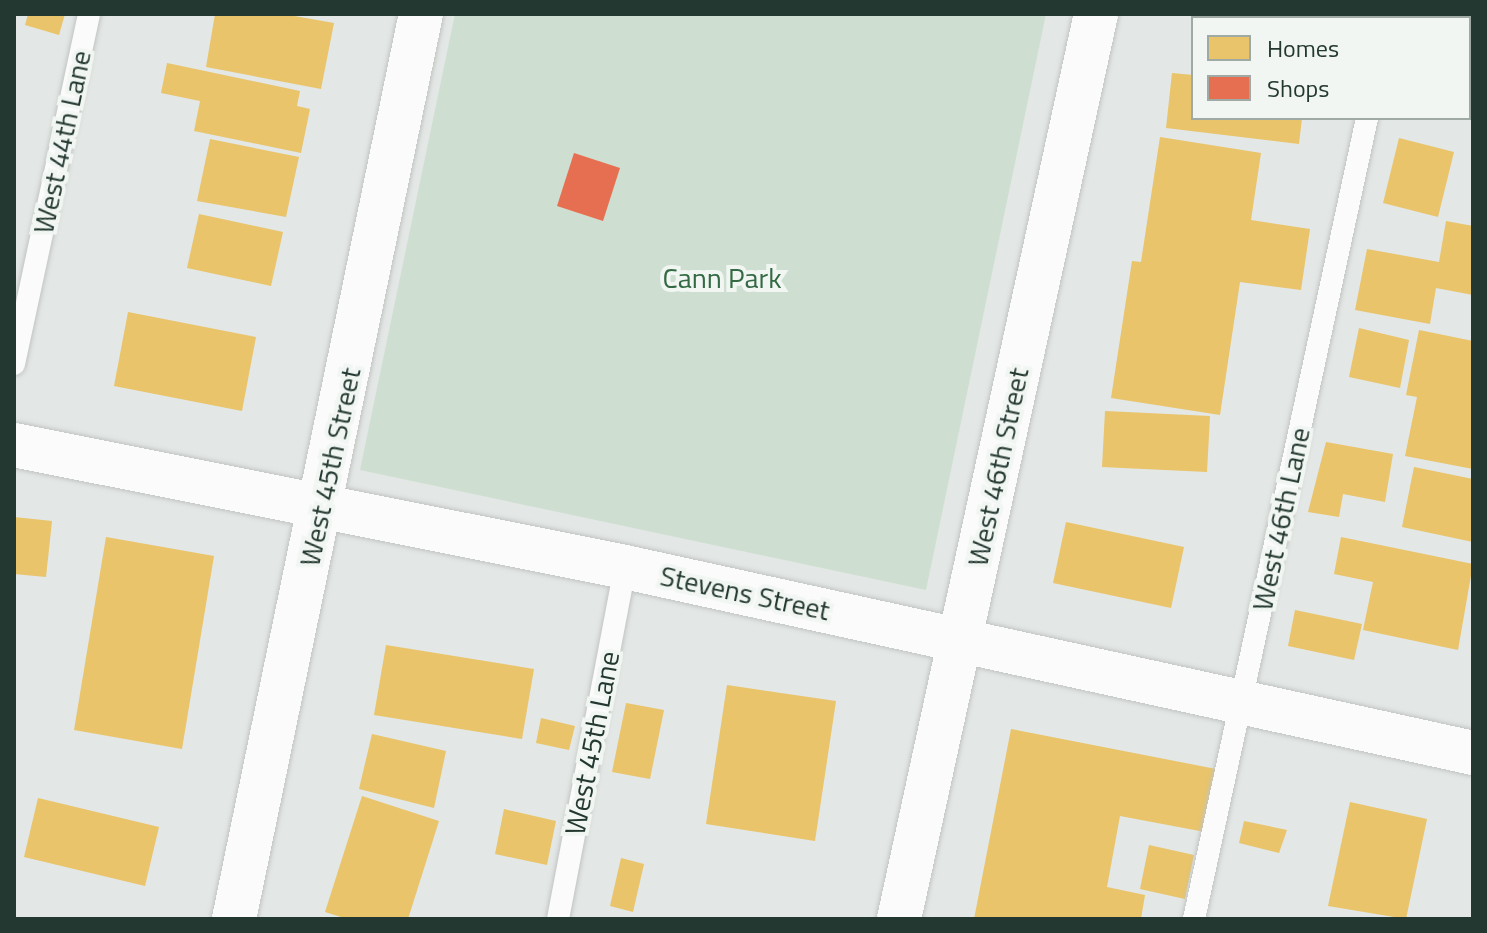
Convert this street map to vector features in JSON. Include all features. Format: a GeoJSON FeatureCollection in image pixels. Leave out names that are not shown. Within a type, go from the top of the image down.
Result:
{"type":"FeatureCollection","features":[{"type":"Feature","properties":{"kind":"street","name":"West 45th Street"},"geometry":{"type":"LineString","coordinates":[[234,919],[322,507],[421,14]]}},
{"type":"Feature","properties":{"kind":"street","name":"West 46th Street"},"geometry":{"type":"LineString","coordinates":[[899,919],[1096,14]]}},
{"type":"Feature","properties":{"kind":"street","name":"Stevens Street"},"geometry":{"type":"LineString","coordinates":[[14,445],[625,567],[1241,705],[1473,753]]}},
{"type":"Feature","properties":{"kind":"lane","name":"West 44th Lane"},"geometry":{"type":"LineString","coordinates":[[14,364],[89,14]]}},
{"type":"Feature","properties":{"kind":"lane","name":"West 46th Lane"},"geometry":{"type":"LineString","coordinates":[[1194,919],[1367,120]]}},
{"type":"Feature","properties":{"kind":"lane","name":"West 45th Lane"},"geometry":{"type":"LineString","coordinates":[[558,919],[625,567]]}},
{"type":"Feature","properties":{"kind":"green space","name":"Cann Park"},"geometry":{"type":"Polygon","coordinates":[[[455,14],[1046,14],[926,590],[360,470],[455,14]]]}},
{"type":"Feature","properties":{"kind":"building: Homes"},"geometry":{"type":"Polygon","coordinates":[[[28,14],[65,14],[59,35],[25,25],[28,14]]]}},
{"type":"Feature","properties":{"kind":"building: Homes"},"geometry":{"type":"Polygon","coordinates":[[[215,14],[283,14],[334,23],[321,89],[206,67],[215,14]]]}},
{"type":"Feature","properties":{"kind":"building: Homes"},"geometry":{"type":"Polygon","coordinates":[[[167,63],[300,91],[297,106],[310,109],[301,153],[194,131],[200,101],[161,93],[167,63]]]}},
{"type":"Feature","properties":{"kind":"building: Homes"},"geometry":{"type":"Polygon","coordinates":[[[1172,73],[1191,75],[1191,120],[1302,120],[1299,144],[1166,128],[1172,73]]]}},
{"type":"Feature","properties":{"kind":"building: Homes"},"geometry":{"type":"Polygon","coordinates":[[[1160,137],[1261,153],[1251,220],[1310,229],[1301,290],[1240,282],[1220,415],[1111,398],[1132,261],[1141,262],[1160,137]]]}},
{"type":"Feature","properties":{"kind":"building: Homes"},"geometry":{"type":"Polygon","coordinates":[[[1399,138],[1454,152],[1438,217],[1383,203],[1399,138]]]}},
{"type":"Feature","properties":{"kind":"building: Homes"},"geometry":{"type":"Polygon","coordinates":[[[210,139],[299,157],[286,217],[197,201],[210,139]]]}},
{"type":"Feature","properties":{"kind":"building: Homes"},"geometry":{"type":"Polygon","coordinates":[[[199,214],[283,232],[271,286],[187,268],[199,214]]]}},
{"type":"Feature","properties":{"kind":"building: Homes"},"geometry":{"type":"Polygon","coordinates":[[[1446,221],[1473,226],[1473,295],[1436,288],[1430,324],[1355,310],[1367,249],[1439,262],[1446,221]]]}},
{"type":"Feature","properties":{"kind":"building: Homes"},"geometry":{"type":"Polygon","coordinates":[[[128,312],[256,337],[242,411],[114,386],[128,312]]]}},
{"type":"Feature","properties":{"kind":"building: Homes"},"geometry":{"type":"Polygon","coordinates":[[[1359,328],[1409,340],[1400,388],[1349,377],[1359,328]]]}},
{"type":"Feature","properties":{"kind":"building: Homes"},"geometry":{"type":"Polygon","coordinates":[[[1419,330],[1473,341],[1473,469],[1405,456],[1417,397],[1406,395],[1419,330]]]}},
{"type":"Feature","properties":{"kind":"building: Homes"},"geometry":{"type":"Polygon","coordinates":[[[1105,411],[1210,416],[1207,472],[1102,467],[1105,411]]]}},
{"type":"Feature","properties":{"kind":"building: Homes"},"geometry":{"type":"Polygon","coordinates":[[[1326,442],[1393,454],[1385,502],[1343,494],[1339,517],[1308,512],[1326,442]]]}},
{"type":"Feature","properties":{"kind":"building: Homes"},"geometry":{"type":"Polygon","coordinates":[[[1414,467],[1473,479],[1473,542],[1402,527],[1414,467]]]}},
{"type":"Feature","properties":{"kind":"building: Homes"},"geometry":{"type":"Polygon","coordinates":[[[14,517],[52,521],[46,577],[14,574],[14,517]]]}},
{"type":"Feature","properties":{"kind":"building: Homes"},"geometry":{"type":"Polygon","coordinates":[[[1066,522],[1184,547],[1171,608],[1053,583],[1066,522]]]}},
{"type":"Feature","properties":{"kind":"building: Homes"},"geometry":{"type":"Polygon","coordinates":[[[106,537],[214,556],[182,749],[74,730],[106,537]]]}},
{"type":"Feature","properties":{"kind":"building: Homes"},"geometry":{"type":"Polygon","coordinates":[[[1341,537],[1473,564],[1458,650],[1363,630],[1373,582],[1334,574],[1341,537]]]}},
{"type":"Feature","properties":{"kind":"building: Homes"},"geometry":{"type":"Polygon","coordinates":[[[1295,610],[1362,624],[1354,660],[1288,646],[1295,610]]]}},
{"type":"Feature","properties":{"kind":"building: Homes"},"geometry":{"type":"Polygon","coordinates":[[[386,645],[534,669],[522,739],[374,715],[386,645]]]}},
{"type":"Feature","properties":{"kind":"building: Homes"},"geometry":{"type":"Polygon","coordinates":[[[727,685],[836,701],[815,841],[706,824],[727,685]]]}},
{"type":"Feature","properties":{"kind":"building: Homes"},"geometry":{"type":"Polygon","coordinates":[[[626,703],[664,710],[650,779],[612,772],[626,703]]]}},
{"type":"Feature","properties":{"kind":"building: Homes"},"geometry":{"type":"Polygon","coordinates":[[[541,718],[575,726],[569,750],[536,743],[541,718]]]}},
{"type":"Feature","properties":{"kind":"building: Homes"},"geometry":{"type":"Polygon","coordinates":[[[1011,729],[1216,769],[1205,832],[1120,816],[1107,887],[1145,895],[1141,919],[974,919],[1011,729]]]}},
{"type":"Feature","properties":{"kind":"building: Homes"},"geometry":{"type":"Polygon","coordinates":[[[372,734],[446,751],[434,808],[359,789],[372,734]]]}},
{"type":"Feature","properties":{"kind":"building: Homes"},"geometry":{"type":"Polygon","coordinates":[[[362,796],[439,821],[408,919],[347,919],[325,912],[362,796]]]}},
{"type":"Feature","properties":{"kind":"building: Homes"},"geometry":{"type":"Polygon","coordinates":[[[38,798],[159,827],[145,886],[24,857],[38,798]]]}},
{"type":"Feature","properties":{"kind":"building: Homes"},"geometry":{"type":"Polygon","coordinates":[[[1350,802],[1427,819],[1406,919],[1328,906],[1350,802]]]}},
{"type":"Feature","properties":{"kind":"building: Homes"},"geometry":{"type":"Polygon","coordinates":[[[504,809],[556,821],[547,865],[495,854],[504,809]]]}},
{"type":"Feature","properties":{"kind":"building: Homes"},"geometry":{"type":"Polygon","coordinates":[[[1244,821],[1287,830],[1279,853],[1239,843],[1244,821]]]}},
{"type":"Feature","properties":{"kind":"building: Homes"},"geometry":{"type":"Polygon","coordinates":[[[1149,845],[1194,855],[1185,899],[1140,889],[1149,845]]]}},
{"type":"Feature","properties":{"kind":"building: Homes"},"geometry":{"type":"Polygon","coordinates":[[[621,858],[644,864],[633,912],[610,906],[621,858]]]}},
{"type":"Feature","properties":{"kind":"building: Shops"},"geometry":{"type":"Polygon","coordinates":[[[574,153],[620,168],[603,221],[557,206],[574,153]]]}}]}
